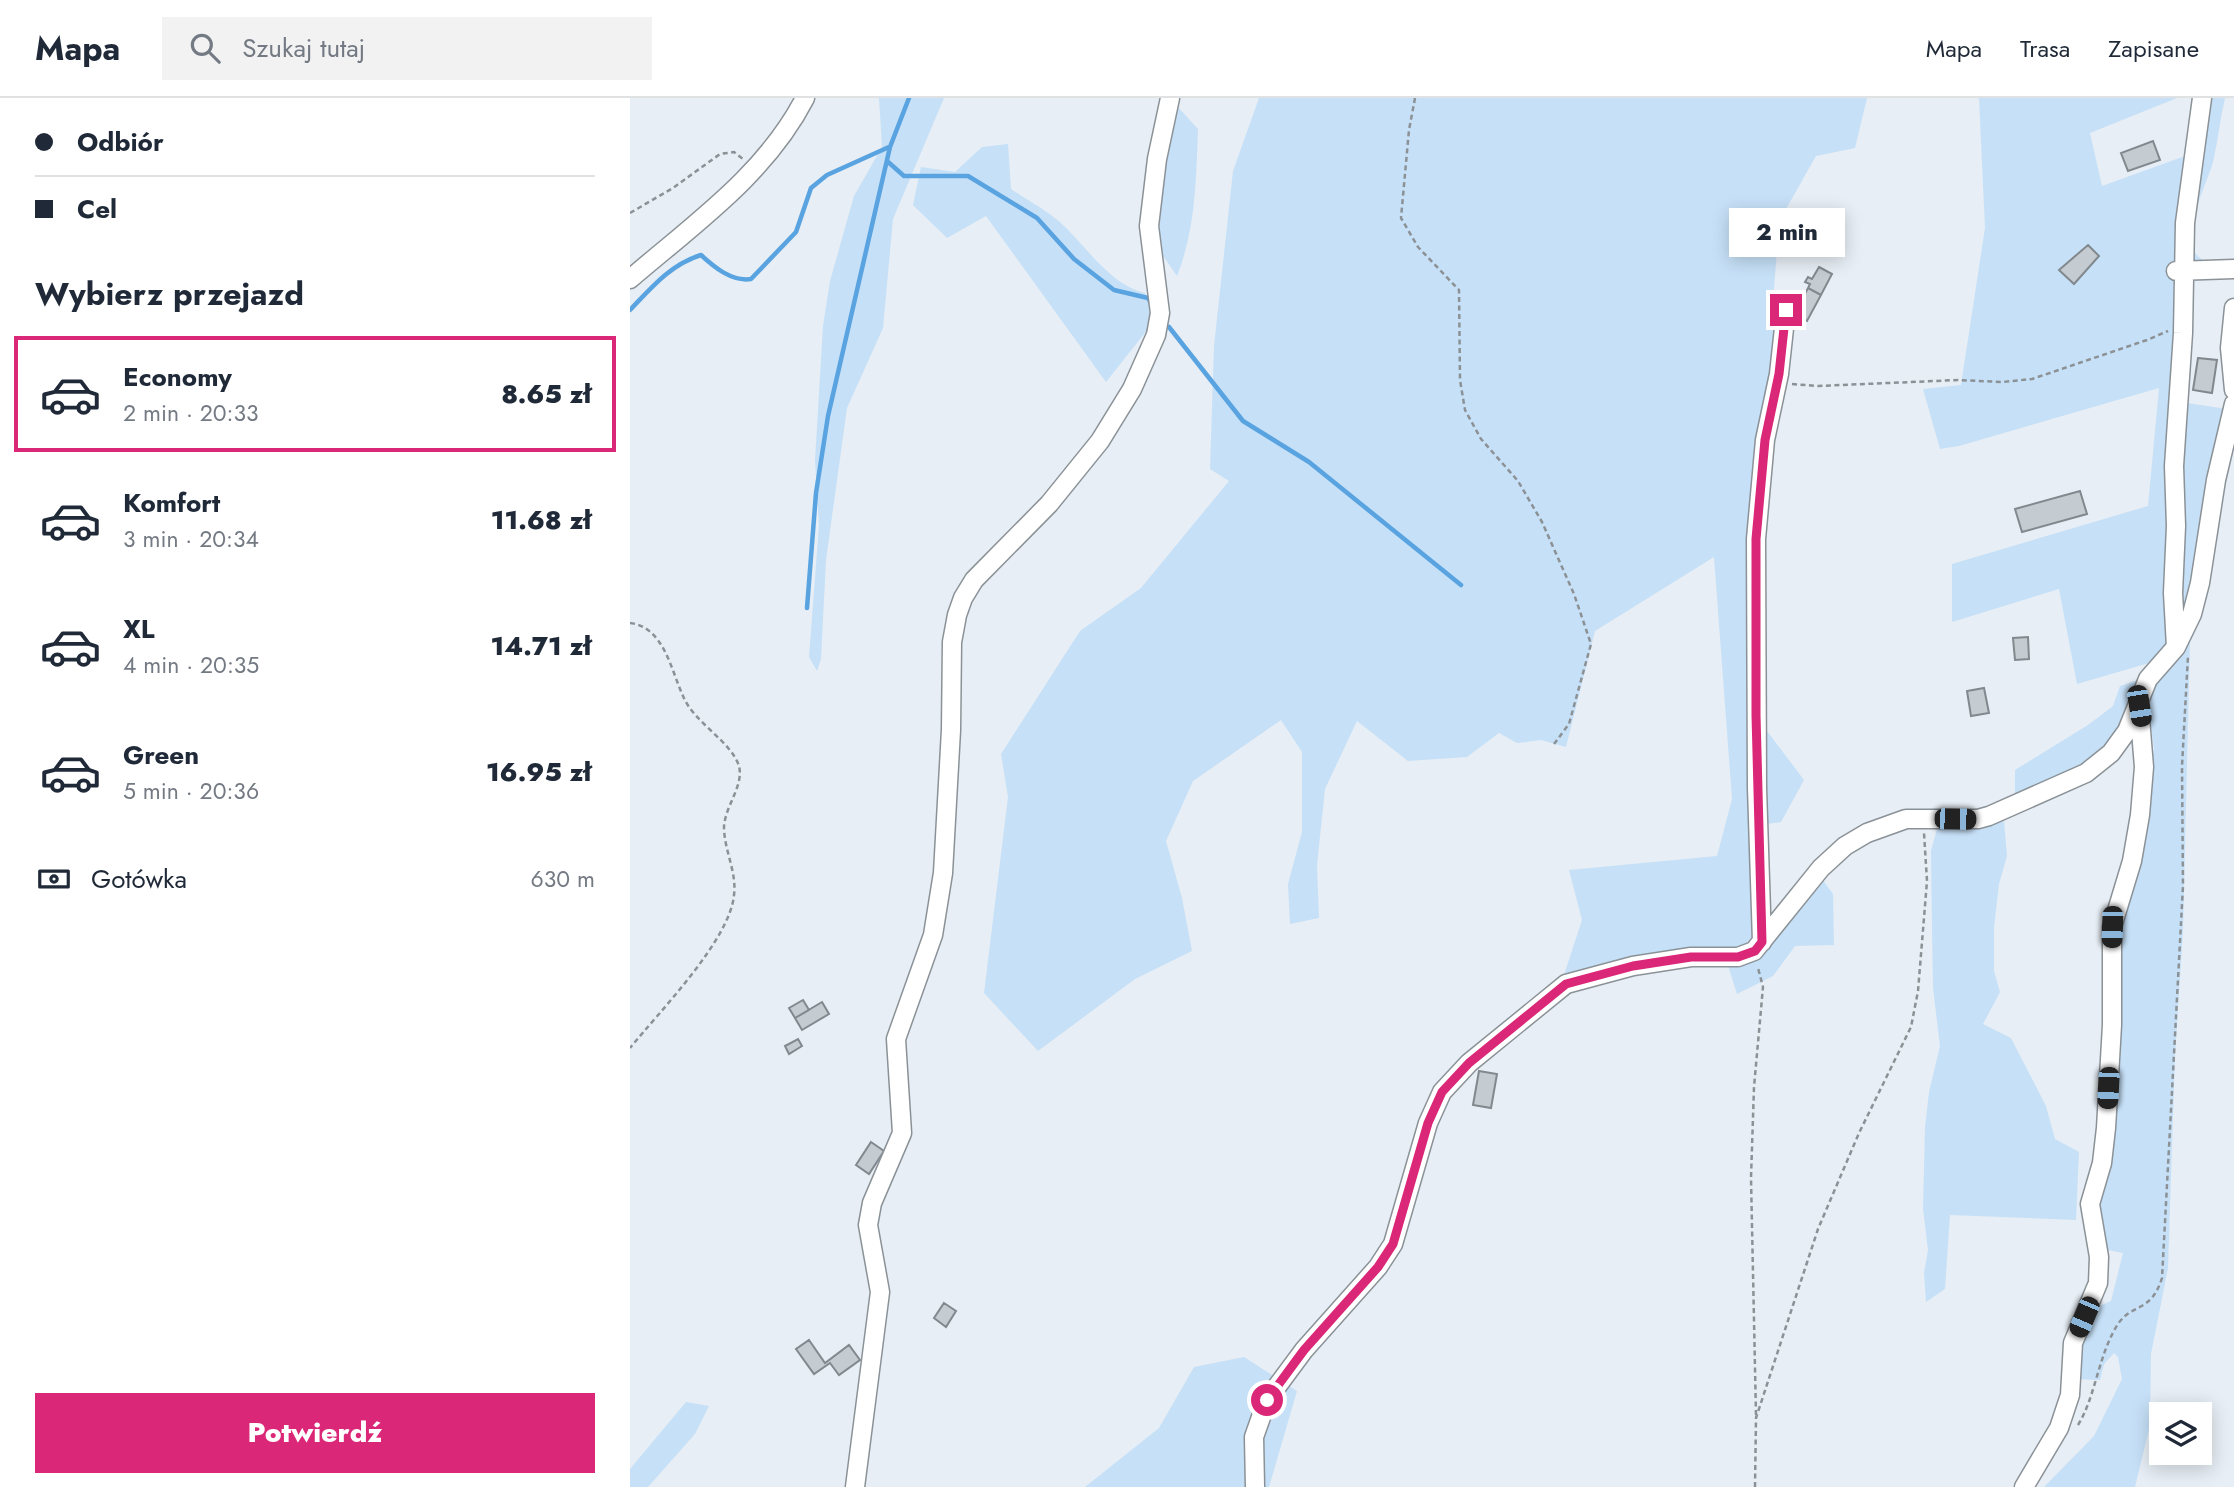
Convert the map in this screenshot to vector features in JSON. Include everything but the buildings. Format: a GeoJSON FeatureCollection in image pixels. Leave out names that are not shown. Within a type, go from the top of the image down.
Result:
{"type":"FeatureCollection","features":[{"type":"Feature","properties":{"kind":"street"},"geometry":{"type":"LineString","coordinates":[[630,279],[722,202],[754,169],[786,133],[805,98]]}},
{"type":"Feature","properties":{"kind":"street"},"geometry":{"type":"LineString","coordinates":[[855,1487],[880,1292],[868,1225],[872,1203],[902,1133],[896,1039],[933,935],[943,873],[951,730],[952,642],[957,615],[974,580],[1049,504],[1100,440],[1132,389],[1156,335],[1160,313],[1149,226],[1157,159],[1170,98]]}},
{"type":"Feature","properties":{"kind":"street"},"geometry":{"type":"LineString","coordinates":[[2182,650],[2173,593],[2176,526],[2174,466],[2184,317],[2181,271],[2202,98]]}},
{"type":"Feature","properties":{"kind":"street"},"geometry":{"type":"LineString","coordinates":[[2181,271],[2234,269]]}},
{"type":"Feature","properties":{"kind":"street"},"geometry":{"type":"LineString","coordinates":[[2234,308],[2230,348],[2234,390]]}},
{"type":"Feature","properties":{"kind":"street"},"geometry":{"type":"LineString","coordinates":[[1758,947],[1756,539],[1765,440],[1779,374],[1786,310]]}},
{"type":"Feature","properties":{"kind":"street"},"geometry":{"type":"LineString","coordinates":[[1255,1487],[1254,1437],[1267,1400],[1304,1350],[1378,1267],[1393,1244],[1428,1123],[1442,1092],[1460,1072],[1566,984],[1633,966],[1691,957],[1738,957],[1758,947],[1801,890],[1845,846],[1886,825],[1906,820],[1978,819],[1989,816],[2080,776],[2111,754],[2123,737],[2154,671],[2182,650],[2200,583],[2213,491],[2234,404]]}},
{"type":"Feature","properties":{"kind":"street"},"geometry":{"type":"LineString","coordinates":[[2024,1487],[2059,1428],[2070,1395],[2073,1343],[2098,1283],[2099,1257],[2090,1205],[2102,1163],[2106,1128],[2112,1025],[2112,927],[2132,861],[2140,815],[2144,766],[2139,706]]}},
{"type":"Feature","properties":{"kind":"path"},"geometry":{"type":"LineString","coordinates":[[1415,98],[1409,131],[1401,218],[1418,247],[1459,290],[1460,380],[1465,410],[1481,439],[1518,481],[1542,522],[1574,594],[1591,644],[1569,723],[1554,744]]}},
{"type":"Feature","properties":{"kind":"path"},"geometry":{"type":"LineString","coordinates":[[630,213],[673,188],[720,154],[734,152],[754,169]]}},
{"type":"Feature","properties":{"kind":"path"},"geometry":{"type":"LineString","coordinates":[[1779,374],[1795,386],[1958,380],[2003,382],[2032,379],[2147,340],[2166,332],[2184,317]]}},
{"type":"Feature","properties":{"kind":"path"},"geometry":{"type":"LineString","coordinates":[[630,623],[649,630],[664,650],[684,700],[708,730],[734,755],[740,778],[727,810],[724,828],[733,867],[734,896],[726,921],[704,958],[630,1048]]}},
{"type":"Feature","properties":{"kind":"path"},"geometry":{"type":"LineString","coordinates":[[2075,1430],[2100,1360],[2120,1321],[2156,1295],[2162,1278],[2183,886],[2182,650]]}},
{"type":"Feature","properties":{"kind":"path"},"geometry":{"type":"LineString","coordinates":[[1756,1418],[1818,1229],[1859,1133],[1911,1027],[1919,991],[1927,881],[1922,836],[1933,819]]}},
{"type":"Feature","properties":{"kind":"path"},"geometry":{"type":"LineString","coordinates":[[1755,1487],[1751,1178],[1754,1087],[1763,987],[1758,947]]}},
{"type":"Feature","properties":{"kind":"shaded area"},"geometry":{"type":"Polygon","coordinates":[[[879,98],[944,98],[893,219],[883,328],[847,408],[826,560],[821,659],[817,671],[809,657],[819,525],[815,460],[823,326],[830,281],[854,196],[882,147],[879,98]]]}},
{"type":"Feature","properties":{"kind":"shaded area"},"geometry":{"type":"Polygon","coordinates":[[[1259,98],[1867,98],[1855,148],[1816,156],[1786,209],[1777,251],[1773,300],[1791,326],[1771,441],[1763,556],[1767,731],[1804,780],[1781,822],[1765,824],[1769,917],[1812,865],[1833,894],[1834,945],[1795,946],[1773,976],[1737,994],[1724,953],[1562,981],[1582,920],[1569,870],[1717,856],[1732,799],[1714,557],[1595,631],[1566,747],[1541,740],[1517,743],[1499,733],[1467,757],[1408,761],[1357,721],[1325,789],[1317,865],[1319,918],[1290,924],[1288,884],[1302,832],[1302,752],[1281,720],[1193,781],[1166,841],[1182,898],[1192,951],[1135,979],[1038,1051],[984,993],[1008,797],[1001,754],[1080,631],[1141,588],[1229,481],[1210,469],[1214,346],[1233,171],[1259,98]]]}},
{"type":"Feature","properties":{"kind":"shaded area"},"geometry":{"type":"Polygon","coordinates":[[[1979,98],[2177,98],[2090,133],[2102,186],[2185,156],[2177,296],[2170,647],[2156,661],[2077,684],[2059,589],[1952,622],[1952,564],[2148,506],[2159,388],[1959,446],[1940,449],[1923,389],[1961,385],[1985,228],[1979,98]]]}},
{"type":"Feature","properties":{"kind":"shaded area"},"geometry":{"type":"Polygon","coordinates":[[[2206,98],[2225,98],[2213,162],[2196,210],[2191,236],[2193,247],[2202,259],[2215,262],[2234,260],[2234,265],[2192,263],[2188,245],[2206,98]]]}},
{"type":"Feature","properties":{"kind":"shaded area"},"geometry":{"type":"Polygon","coordinates":[[[1177,106],[1198,129],[1191,222],[1177,276],[1157,247],[1162,144],[1177,106]]]}},
{"type":"Feature","properties":{"kind":"shaded area"},"geometry":{"type":"Polygon","coordinates":[[[1008,144],[1011,189],[1061,223],[1099,264],[1120,282],[1145,293],[1154,309],[1152,324],[1106,382],[986,216],[947,238],[913,205],[921,167],[955,172],[982,147],[1008,144]]]}},
{"type":"Feature","properties":{"kind":"shaded area"},"geometry":{"type":"Polygon","coordinates":[[[2181,402],[2227,409],[2183,624],[2178,557],[2181,402]]]}},
{"type":"Feature","properties":{"kind":"shaded area"},"geometry":{"type":"Polygon","coordinates":[[[2190,639],[2183,931],[2175,1056],[2168,1268],[2151,1354],[2149,1429],[2135,1487],[2044,1487],[2094,1436],[2122,1379],[2118,1357],[2114,1353],[2104,1364],[2100,1380],[2074,1379],[2078,1344],[2090,1310],[2111,1301],[2123,1253],[2103,1249],[2091,1212],[2112,947],[2154,749],[2147,699],[2155,678],[2190,639]]]}},
{"type":"Feature","properties":{"kind":"shaded area"},"geometry":{"type":"Polygon","coordinates":[[[2141,679],[2119,730],[2099,754],[2073,772],[2015,799],[2015,770],[2088,725],[2113,706],[2120,686],[2141,679]]]}},
{"type":"Feature","properties":{"kind":"shaded area"},"geometry":{"type":"Polygon","coordinates":[[[2004,821],[2007,856],[1999,884],[1994,927],[1994,971],[2000,992],[1983,1024],[2011,1038],[2046,1106],[2055,1139],[2079,1152],[2076,1220],[1950,1215],[1945,1289],[1926,1302],[1924,1273],[1928,1250],[1923,1209],[1925,1127],[1929,1092],[1940,1046],[1933,988],[1931,851],[1938,825],[1971,826],[2004,821]]]}},
{"type":"Feature","properties":{"kind":"shaded area"},"geometry":{"type":"Polygon","coordinates":[[[1244,1357],[1297,1391],[1269,1487],[1085,1487],[1159,1428],[1194,1367],[1244,1357]]]}},
{"type":"Feature","properties":{"kind":"shaded area"},"geometry":{"type":"Polygon","coordinates":[[[686,1402],[709,1406],[695,1434],[648,1487],[630,1487],[630,1469],[686,1402]]]}},
{"type":"Feature","properties":{"kind":"waterway"},"geometry":{"type":"LineString","coordinates":[[807,608],[816,493],[828,416],[890,147],[909,98]]}},
{"type":"Feature","properties":{"kind":"waterway"},"geometry":{"type":"LineString","coordinates":[[630,310],[654,285],[680,264],[701,255],[730,276],[751,279],[796,232],[811,188],[827,175],[889,147]]}},
{"type":"Feature","properties":{"kind":"waterway"},"geometry":{"type":"LineString","coordinates":[[887,161],[904,176],[968,176],[1037,218],[1074,259],[1114,290],[1148,298],[1151,303]]}},
{"type":"Feature","properties":{"kind":"waterway"},"geometry":{"type":"LineString","coordinates":[[1169,327],[1243,421],[1309,462],[1461,585]]}},
{"type":"Feature","properties":{"kind":"route"},"geometry":{"type":"LineString","coordinates":[[1267,1400],[1304,1350],[1378,1267],[1393,1244],[1428,1123],[1442,1092],[1469,1063],[1566,984],[1633,966],[1691,957],[1738,957],[1755,951],[1762,942],[1757,788],[1756,539],[1765,440],[1779,374],[1786,310]]}}]}
